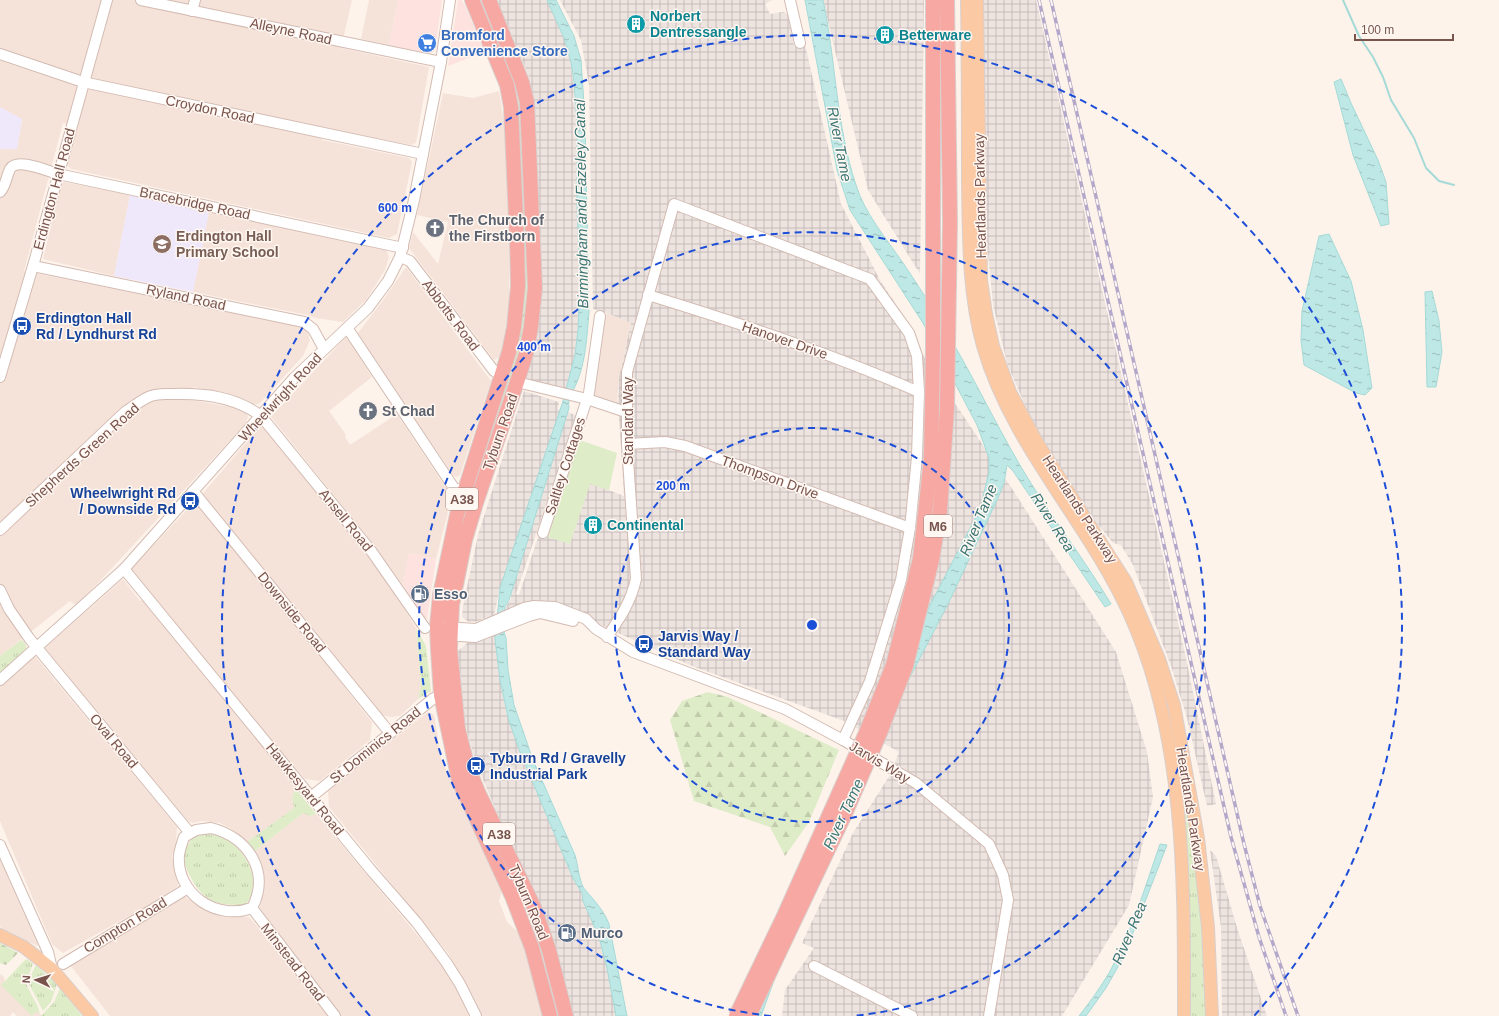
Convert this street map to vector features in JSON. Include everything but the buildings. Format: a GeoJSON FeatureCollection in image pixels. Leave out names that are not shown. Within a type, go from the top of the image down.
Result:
{"type":"FeatureCollection","features":[{"type":"Feature","properties":{"kind":"highway","name":"Tyburn Road"},"geometry":{"type":"LineString","coordinates":[[472,0],[507,85],[510,107],[518,286],[514,327],[502,375],[464,492],[448,555],[440,595],[442,633],[441,695],[459,781],[512,896],[532,948],[550,1016]]}},
{"type":"Feature","properties":{"kind":"highway","name":"Tyburn Road"},"geometry":{"type":"LineString","coordinates":[[489,0],[522,82],[527,102],[535,288],[528,341],[517,382],[476,503],[465,540],[452,605],[442,633],[453,691],[458,729],[468,768],[479,794],[534,907],[549,950],[566,1016]]}},
{"type":"Feature","properties":{"kind":"highway","name":"M6"},"geometry":{"type":"LineString","coordinates":[[736,1016],[783,918],[865,735],[893,665],[920,559],[931,459],[933,350],[933,0]]}},
{"type":"Feature","properties":{"kind":"highway","name":"M6"},"geometry":{"type":"LineString","coordinates":[[749,1016],[844,816],[880,733],[906,666],[932,560],[940,511],[947,408],[950,222],[947,0]]}},
{"type":"Feature","properties":{"kind":"main road","name":"Heartlands Parkway"},"geometry":{"type":"LineString","coordinates":[[968,0],[969,252],[976,314],[983,346],[1003,400],[1030,450],[1114,583],[1131,616],[1153,673],[1171,752],[1180,848],[1184,1016]]}},
{"type":"Feature","properties":{"kind":"main road","name":"Heartlands Parkway"},"geometry":{"type":"LineString","coordinates":[[977,0],[981,280],[987,320],[1000,369],[1023,418],[1126,582],[1159,659],[1174,705],[1198,838],[1208,927],[1212,1016]]}},
{"type":"Feature","properties":{"kind":"main road"},"geometry":{"type":"LineString","coordinates":[[0,935],[58,966],[92,1016]]}},
{"type":"Feature","properties":{"kind":"street","name":"Erdington Hall Road"},"geometry":{"type":"LineString","coordinates":[[0,377],[33,266],[107,0]]}},
{"type":"Feature","properties":{"kind":"street","name":"Alleyne Road"},"geometry":{"type":"LineString","coordinates":[[141,0],[441,62]]}},
{"type":"Feature","properties":{"kind":"street"},"geometry":{"type":"LineString","coordinates":[[192,11],[195,0]]}},
{"type":"Feature","properties":{"kind":"street"},"geometry":{"type":"LineString","coordinates":[[790,0],[800,43]]}},
{"type":"Feature","properties":{"kind":"street","name":"Wheelwright Road"},"geometry":{"type":"LineString","coordinates":[[0,680],[124,569],[158,533],[193,491],[294,378],[348,328],[377,297],[388,281],[401,252],[423,154],[441,62],[450,1]]}},
{"type":"Feature","properties":{"kind":"street","name":"Croydon Road"},"geometry":{"type":"LineString","coordinates":[[0,54],[83,82],[423,154]]}},
{"type":"Feature","properties":{"kind":"street","name":"Bracebridge Road"},"geometry":{"type":"LineString","coordinates":[[0,192],[11,168],[16,164],[23,164],[58,174],[401,252]]}},
{"type":"Feature","properties":{"kind":"street","name":"Standard Way"},"geometry":{"type":"LineString","coordinates":[[607,637],[627,608],[633,594],[636,580],[627,444],[627,372],[674,204],[870,279],[909,333],[917,356],[919,392]]}},
{"type":"Feature","properties":{"kind":"street","name":"Abbotts Road"},"geometry":{"type":"LineString","coordinates":[[401,252],[410,261],[494,371],[502,375]]}},
{"type":"Feature","properties":{"kind":"street","name":"Ryland Road"},"geometry":{"type":"LineString","coordinates":[[33,266],[304,322],[313,329],[324,349]]}},
{"type":"Feature","properties":{"kind":"street","name":"Hanover Drive"},"geometry":{"type":"LineString","coordinates":[[648,295],[766,333],[852,363],[919,392]]}},
{"type":"Feature","properties":{"kind":"street","name":"Saltley Cottages"},"geometry":{"type":"LineString","coordinates":[[543,533],[582,398],[600,316]]}},
{"type":"Feature","properties":{"kind":"street"},"geometry":{"type":"LineString","coordinates":[[348,328],[454,488],[464,492]]}},
{"type":"Feature","properties":{"kind":"street"},"geometry":{"type":"LineString","coordinates":[[0,353],[11,340]]}},
{"type":"Feature","properties":{"kind":"street","name":"Saltley Cottages"},"geometry":{"type":"LineString","coordinates":[[517,382],[582,398]]}},
{"type":"Feature","properties":{"kind":"street"},"geometry":{"type":"LineString","coordinates":[[843,740],[870,681],[901,580],[910,528],[917,457],[919,392]]}},
{"type":"Feature","properties":{"kind":"street","name":"Shepherds Green Road"},"geometry":{"type":"LineString","coordinates":[[0,530],[125,412],[150,396],[204,394],[237,402],[250,408],[261,416]]}},
{"type":"Feature","properties":{"kind":"street"},"geometry":{"type":"LineString","coordinates":[[582,398],[626,412]]}},
{"type":"Feature","properties":{"kind":"street","name":"Ansell Road"},"geometry":{"type":"LineString","coordinates":[[261,416],[372,552],[442,633]]}},
{"type":"Feature","properties":{"kind":"street","name":"Thompson Drive"},"geometry":{"type":"LineString","coordinates":[[627,444],[665,442],[685,446],[910,528]]}},
{"type":"Feature","properties":{"kind":"street","name":"Downside Road"},"geometry":{"type":"LineString","coordinates":[[193,491],[390,733]]}},
{"type":"Feature","properties":{"kind":"street","name":"Hawkesyard Road"},"geometry":{"type":"LineString","coordinates":[[124,569],[311,797],[417,923],[446,962],[460,984],[476,1016]]}},
{"type":"Feature","properties":{"kind":"street"},"geometry":{"type":"LineString","coordinates":[[0,590],[19,624],[37,648]]}},
{"type":"Feature","properties":{"kind":"street"},"geometry":{"type":"LineString","coordinates":[[452,605],[457,619],[467,628]]}},
{"type":"Feature","properties":{"kind":"street","name":"Jarvis Way"},"geometry":{"type":"LineString","coordinates":[[442,633],[467,628],[486,630],[512,618],[540,613],[562,617],[596,630],[632,652],[784,709],[843,740],[916,783],[967,824],[989,844],[998,861],[1003,875],[1008,900],[989,1016]]}},
{"type":"Feature","properties":{"kind":"street"},"geometry":{"type":"LineString","coordinates":[[442,633],[462,641],[475,637],[486,630]]}},
{"type":"Feature","properties":{"kind":"street","name":"Oval Road"},"geometry":{"type":"LineString","coordinates":[[37,648],[190,833]]}},
{"type":"Feature","properties":{"kind":"street","name":"St Dominics Road"},"geometry":{"type":"LineString","coordinates":[[311,797],[434,698],[441,695]]}},
{"type":"Feature","properties":{"kind":"street"},"geometry":{"type":"LineString","coordinates":[[196,830],[219,830],[232,836],[252,856],[256,863],[259,874],[255,902],[252,908],[235,912],[226,912],[204,903],[188,888],[182,875],[179,855],[184,837],[196,830]]}},
{"type":"Feature","properties":{"kind":"street"},"geometry":{"type":"LineString","coordinates":[[0,844],[48,952],[58,966]]}},
{"type":"Feature","properties":{"kind":"street","name":"Compton Road"},"geometry":{"type":"LineString","coordinates":[[58,966],[188,888]]}},
{"type":"Feature","properties":{"kind":"street","name":"Minstead Road"},"geometry":{"type":"LineString","coordinates":[[252,908],[335,1016]]}},
{"type":"Feature","properties":{"kind":"street"},"geometry":{"type":"LineString","coordinates":[[814,966],[912,1016]]}},
{"type":"Feature","properties":{"kind":"shaded area"},"geometry":{"type":"Polygon","coordinates":[[[0,0],[352,0],[341,48],[429,67],[416,143],[411,145],[323,128],[322,140],[409,158],[412,162],[397,234],[389,238],[71,169],[67,165],[78,127],[63,123],[24,271],[301,326],[307,331],[310,340],[303,356],[259,404],[252,404],[227,393],[193,387],[192,400],[246,411],[248,417],[246,423],[101,580],[76,605],[70,601],[0,656],[0,149],[17,149],[22,120],[0,107],[0,0]]]}},
{"type":"Feature","properties":{"kind":"shaded area"},"geometry":{"type":"Polygon","coordinates":[[[369,0],[398,0],[389,45],[361,39],[369,0]]]}},
{"type":"Feature","properties":{"kind":"shaded area"},"geometry":{"type":"Polygon","coordinates":[[[398,0],[442,0],[435,50],[433,52],[427,53],[389,45],[398,0]]]}},
{"type":"Feature","properties":{"kind":"shaded area"},"geometry":{"type":"Polygon","coordinates":[[[458,0],[461,0],[465,5],[484,52],[448,66],[458,0]]]}},
{"type":"Feature","properties":{"kind":"shaded area"},"geometry":{"type":"Polygon","coordinates":[[[497,0],[547,0],[564,38],[571,62],[577,126],[580,284],[578,330],[575,355],[565,395],[525,379],[537,335],[541,300],[535,111],[530,79],[497,0]]]}},
{"type":"Feature","properties":{"kind":"shaded area"},"geometry":{"type":"Polygon","coordinates":[[[560,0],[772,0],[765,4],[770,14],[783,12],[788,14],[794,46],[805,44],[841,204],[881,282],[915,332],[924,357],[1011,487],[1116,652],[1147,752],[1153,797],[1129,905],[1062,1016],[782,1016],[785,990],[814,948],[802,943],[853,833],[890,775],[899,752],[844,721],[692,666],[587,619],[505,617],[506,607],[511,599],[511,592],[500,588],[494,615],[475,622],[469,622],[462,617],[478,535],[524,391],[559,402],[558,409],[576,415],[516,594],[519,595],[539,534],[570,544],[590,483],[624,496],[619,415],[603,400],[617,402],[618,400],[619,377],[631,323],[593,309],[589,85],[581,40],[560,0]]]}},
{"type":"Feature","properties":{"kind":"shaded area"},"geometry":{"type":"Polygon","coordinates":[[[823,0],[924,0],[920,274],[868,190],[823,0]]]}},
{"type":"Feature","properties":{"kind":"shaded area"},"geometry":{"type":"Polygon","coordinates":[[[984,0],[1036,0],[1186,658],[1216,804],[1207,806],[1187,718],[1171,666],[1133,565],[1121,545],[1113,543],[1088,512],[1033,424],[1007,363],[993,305],[986,232],[983,132],[984,0]]]}},
{"type":"Feature","properties":{"kind":"shaded area"},"geometry":{"type":"Polygon","coordinates":[[[499,91],[504,123],[509,238],[509,305],[501,356],[494,360],[409,248],[413,232],[438,264],[448,222],[417,215],[443,93],[473,98],[499,91]]]}},
{"type":"Feature","properties":{"kind":"shaded area"},"geometry":{"type":"Polygon","coordinates":[[[0,107],[22,119],[17,149],[0,149],[0,107]]]}},
{"type":"Feature","properties":{"kind":"shaded area"},"geometry":{"type":"Polygon","coordinates":[[[64,182],[130,195],[114,276],[43,259],[61,185],[64,182]]]}},
{"type":"Feature","properties":{"kind":"shaded area","name":"Erdington Hall Primary School"},"geometry":{"type":"Polygon","coordinates":[[[130,195],[209,212],[193,292],[114,276],[130,195]]]}},
{"type":"Feature","properties":{"kind":"shaded area"},"geometry":{"type":"Polygon","coordinates":[[[209,212],[386,249],[389,257],[385,270],[366,300],[343,322],[315,318],[307,315],[193,292],[209,212]]]}},
{"type":"Feature","properties":{"kind":"shaded area"},"geometry":{"type":"Polygon","coordinates":[[[406,267],[491,381],[460,475],[457,477],[454,476],[367,350],[358,333],[406,267]]]}},
{"type":"Feature","properties":{"kind":"shaded area"},"geometry":{"type":"Polygon","coordinates":[[[607,313],[631,323],[619,377],[617,402],[598,399],[592,394],[602,317],[605,318],[607,313]]]}},
{"type":"Feature","properties":{"kind":"shaded area"},"geometry":{"type":"Polygon","coordinates":[[[347,336],[372,377],[329,411],[346,435],[345,437],[350,445],[397,414],[452,497],[436,559],[409,553],[403,585],[378,550],[271,417],[347,336]]]}},
{"type":"Feature","properties":{"kind":"shaded area"},"geometry":{"type":"Polygon","coordinates":[[[260,426],[266,427],[369,557],[403,607],[416,628],[421,686],[418,699],[400,716],[391,717],[381,715],[344,668],[335,675],[372,722],[370,740],[320,781],[305,779],[264,732],[257,740],[295,788],[292,799],[294,808],[247,842],[230,828],[220,823],[201,821],[193,823],[188,821],[45,648],[123,579],[140,601],[149,593],[130,570],[205,491],[260,426]]]}},
{"type":"Feature","properties":{"kind":"shaded area","name":"Esso"},"geometry":{"type":"Polygon","coordinates":[[[409,553],[436,559],[427,619],[424,618],[403,585],[409,553]]]}},
{"type":"Feature","properties":{"kind":"shaded area"},"geometry":{"type":"Polygon","coordinates":[[[496,630],[496,648],[500,680],[509,721],[526,766],[573,878],[582,893],[583,901],[599,937],[607,968],[616,1016],[572,1016],[555,943],[540,904],[504,830],[475,760],[465,724],[458,651],[474,637],[496,630]]]}},
{"type":"Feature","properties":{"kind":"shaded area"},"geometry":{"type":"Polygon","coordinates":[[[34,655],[177,827],[176,844],[172,856],[178,886],[149,905],[63,953],[52,944],[0,821],[0,684],[34,655]]]}},
{"type":"Feature","properties":{"kind":"shaded area"},"geometry":{"type":"Polygon","coordinates":[[[428,712],[434,715],[441,758],[468,820],[502,890],[499,901],[507,922],[521,935],[530,957],[543,1016],[482,1016],[473,996],[448,953],[329,807],[328,791],[428,712]]]}},
{"type":"Feature","properties":{"kind":"shaded area"},"geometry":{"type":"Polygon","coordinates":[[[303,813],[310,816],[316,814],[439,961],[461,997],[469,1016],[110,1016],[70,965],[184,896],[204,909],[227,916],[248,917],[294,970],[302,964],[260,908],[265,882],[255,851],[303,813]]]}},
{"type":"Feature","properties":{"kind":"shaded area"},"geometry":{"type":"Polygon","coordinates":[[[1210,850],[1216,856],[1238,931],[1267,1016],[1222,1016],[1221,927],[1210,850]]]}},
{"type":"Feature","properties":{"kind":"shaded area"},"geometry":{"type":"Polygon","coordinates":[[[0,860],[38,944],[37,946],[0,927],[0,860]]]}},
{"type":"Feature","properties":{"kind":"shaded area"},"geometry":{"type":"Polygon","coordinates":[[[0,974],[4,977],[5,982],[40,1014],[45,1016],[17,1016],[13,1012],[10,1016],[0,1016],[0,974]]]}},
{"type":"Feature","properties":{"kind":"green space"},"geometry":{"type":"Polygon","coordinates":[[[486,6],[521,92],[530,289],[526,339],[457,548],[455,535],[514,358],[519,338],[522,301],[518,152],[482,7],[486,6]]]}},
{"type":"Feature","properties":{"kind":"green space"},"geometry":{"type":"Polygon","coordinates":[[[577,439],[617,453],[609,490],[590,484],[570,544],[544,536],[577,439]]]}},
{"type":"Feature","properties":{"kind":"green space"},"geometry":{"type":"Polygon","coordinates":[[[416,628],[426,646],[431,691],[418,699],[421,686],[416,628]]]}},
{"type":"Feature","properties":{"kind":"green space"},"geometry":{"type":"Polygon","coordinates":[[[21,640],[25,643],[27,649],[0,674],[0,656],[21,640]]]}},
{"type":"Feature","properties":{"kind":"green space"},"geometry":{"type":"Polygon","coordinates":[[[708,692],[728,697],[839,750],[809,822],[785,856],[770,827],[694,801],[670,720],[682,701],[708,692]]]}},
{"type":"Feature","properties":{"kind":"green space"},"geometry":{"type":"Polygon","coordinates":[[[1179,767],[1196,850],[1209,1016],[1190,1016],[1187,861],[1179,767]]]}},
{"type":"Feature","properties":{"kind":"green space"},"geometry":{"type":"Polygon","coordinates":[[[295,788],[316,814],[310,816],[303,813],[255,851],[247,842],[294,808],[292,799],[295,788]]]}},
{"type":"Feature","properties":{"kind":"green space"},"geometry":{"type":"Polygon","coordinates":[[[203,834],[227,839],[247,860],[251,869],[253,888],[251,897],[245,905],[218,903],[205,896],[195,884],[186,868],[184,859],[185,852],[192,838],[203,834]]]}},
{"type":"Feature","properties":{"kind":"green space"},"geometry":{"type":"Polygon","coordinates":[[[0,943],[18,953],[6,965],[0,963],[0,943]]]}},
{"type":"Feature","properties":{"kind":"green space"},"geometry":{"type":"Polygon","coordinates":[[[26,959],[33,963],[26,984],[40,1014],[36,1011],[35,1013],[5,981],[26,959]]]}},
{"type":"Feature","properties":{"kind":"green space"},"geometry":{"type":"Polygon","coordinates":[[[36,965],[57,984],[51,1002],[43,1011],[28,981],[36,965]]]}},
{"type":"Feature","properties":{"kind":"green space"},"geometry":{"type":"Polygon","coordinates":[[[5,981],[35,1013],[32,1016],[1,985],[5,981]]]}},
{"type":"Feature","properties":{"kind":"green space"},"geometry":{"type":"Polygon","coordinates":[[[60,988],[82,1016],[41,1016],[54,1002],[60,988]]]}},
{"type":"Feature","properties":{"kind":"water","name":"Birmingham and Fazeley Canal"},"geometry":{"type":"Polygon","coordinates":[[[547,0],[556,0],[574,36],[581,60],[585,119],[589,312],[586,347],[580,374],[570,397],[569,408],[509,600],[505,607],[504,632],[514,705],[533,760],[575,855],[582,884],[602,910],[609,924],[627,1016],[616,1016],[607,968],[599,937],[583,901],[582,893],[573,878],[520,752],[509,721],[500,680],[495,639],[500,588],[563,401],[575,355],[578,330],[580,284],[577,205],[577,126],[574,82],[571,62],[564,38],[547,0]]]}},
{"type":"Feature","properties":{"kind":"water"},"geometry":{"type":"Polygon","coordinates":[[[805,0],[823,0],[840,116],[849,162],[860,196],[870,216],[913,277],[961,357],[1021,467],[1111,604],[1105,607],[1013,471],[1007,465],[1004,483],[998,498],[948,604],[911,675],[776,975],[761,1016],[756,1016],[930,605],[980,509],[989,472],[989,458],[977,425],[923,323],[850,210],[837,170],[805,0]]]}},
{"type":"Feature","properties":{"kind":"water"},"geometry":{"type":"Polygon","coordinates":[[[1341,79],[1378,160],[1386,182],[1389,224],[1381,226],[1353,155],[1334,82],[1341,79]]]}},
{"type":"Feature","properties":{"kind":"water"},"geometry":{"type":"Polygon","coordinates":[[[1329,234],[1351,281],[1363,330],[1372,388],[1365,395],[1356,393],[1304,365],[1301,340],[1302,311],[1319,236],[1329,234]]]}},
{"type":"Feature","properties":{"kind":"water"},"geometry":{"type":"Polygon","coordinates":[[[1432,291],[1439,321],[1442,352],[1436,387],[1427,387],[1425,292],[1432,291]]]}},
{"type":"Feature","properties":{"kind":"water","name":"River Rea"},"geometry":{"type":"Polygon","coordinates":[[[1160,844],[1167,845],[1124,956],[1106,988],[1086,1016],[1079,1016],[1109,973],[1125,942],[1160,844]]]}},
{"type":"Feature","properties":{"kind":"waterway"},"geometry":{"type":"LineString","coordinates":[[1343,0],[1359,36],[1373,57],[1383,77],[1391,100],[1414,138],[1426,168],[1439,181],[1454,185]]}},
{"type":"Feature","properties":{"kind":"railway"},"geometry":{"type":"LineString","coordinates":[[1039,0],[1231,837],[1259,937],[1286,1016]]}},
{"type":"Feature","properties":{"kind":"railway"},"geometry":{"type":"LineString","coordinates":[[1051,0],[1244,844],[1260,906],[1298,1016]]}},
{"type":"Feature","properties":{"kind":"place","name":"Norbert Dentressangle"},"geometry":{"type":"Point","coordinates":[636,24]}},
{"type":"Feature","properties":{"kind":"place","name":"Betterware"},"geometry":{"type":"Point","coordinates":[885,35]}},
{"type":"Feature","properties":{"kind":"place","name":"Bromford Convenience Store"},"geometry":{"type":"Point","coordinates":[427,43]}},
{"type":"Feature","properties":{"kind":"place","name":"The Church of the Firstborn"},"geometry":{"type":"Point","coordinates":[435,228]}},
{"type":"Feature","properties":{"kind":"place","name":"Erdington Hall Primary School"},"geometry":{"type":"Point","coordinates":[162,244]}},
{"type":"Feature","properties":{"kind":"place","name":"Erdington Hall Rd / Lyndhurst Rd"},"geometry":{"type":"Point","coordinates":[22,326]}},
{"type":"Feature","properties":{"kind":"place","name":"St Chad"},"geometry":{"type":"Point","coordinates":[368,411]}},
{"type":"Feature","properties":{"kind":"place","name":"Wheelwright Rd / Downside Rd"},"geometry":{"type":"Point","coordinates":[190,501]}},
{"type":"Feature","properties":{"kind":"place","name":"Continental"},"geometry":{"type":"Point","coordinates":[593,525]}},
{"type":"Feature","properties":{"kind":"place","name":"Esso"},"geometry":{"type":"Point","coordinates":[420,594]}},
{"type":"Feature","properties":{"kind":"place","name":"Jarvis Way / Standard Way"},"geometry":{"type":"Point","coordinates":[644,644]}},
{"type":"Feature","properties":{"kind":"place","name":"Tyburn Rd / Gravelly Industrial Park"},"geometry":{"type":"Point","coordinates":[476,766]}},
{"type":"Feature","properties":{"kind":"place","name":"Murco"},"geometry":{"type":"Point","coordinates":[567,933]}},
{"type":"Feature","properties":{"kind":"water label","name":"River Tame"},"geometry":{"type":"Point","coordinates":[840,144]}},
{"type":"Feature","properties":{"kind":"water label","name":"River Tame"},"geometry":{"type":"Point","coordinates":[978,520]}},
{"type":"Feature","properties":{"kind":"water label","name":"River Tame"},"geometry":{"type":"Point","coordinates":[843,814]}}]}
